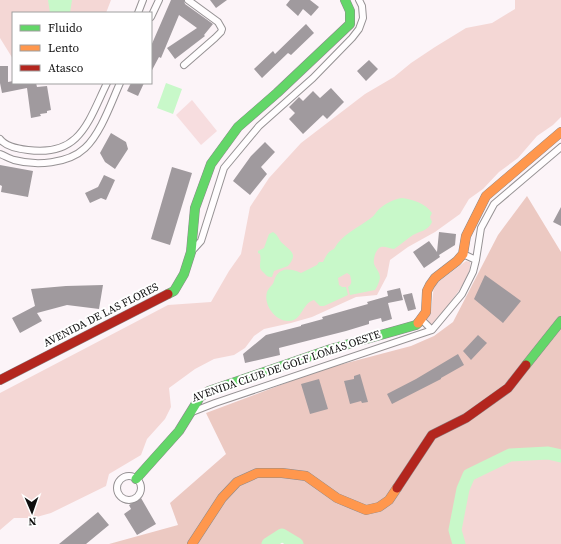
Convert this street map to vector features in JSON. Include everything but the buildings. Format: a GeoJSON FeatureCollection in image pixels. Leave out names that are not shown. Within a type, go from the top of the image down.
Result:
{"type":"FeatureCollection","features":[{"type":"Feature","properties":{"kind":"street"},"geometry":{"type":"LineString","coordinates":[[138,12],[144,0]]}},
{"type":"Feature","properties":{"kind":"street"},"geometry":{"type":"LineString","coordinates":[[152,15],[159,0]]}},
{"type":"Feature","properties":{"kind":"street"},"geometry":{"type":"LineString","coordinates":[[184,65],[215,38],[222,29],[218,22],[188,0]]}},
{"type":"Feature","properties":{"kind":"street","name":"AVENIDA DE LAS FLORES"},"geometry":{"type":"LineString","coordinates":[[0,380],[174,291],[184,274],[191,252],[195,208],[211,164],[238,127],[277,93],[350,24],[350,7],[345,0]]}},
{"type":"Feature","properties":{"kind":"street"},"geometry":{"type":"LineString","coordinates":[[191,252],[201,241],[224,168],[259,126],[313,78],[352,38],[359,29],[363,18],[362,6],[359,0]]}},
{"type":"Feature","properties":{"kind":"street"},"geometry":{"type":"LineString","coordinates":[[0,139],[3,143],[20,149],[36,151],[54,150],[67,145],[76,139],[84,129],[106,84]]}},
{"type":"Feature","properties":{"kind":"street"},"geometry":{"type":"LineString","coordinates":[[0,154],[15,160],[35,163],[54,162],[71,157],[85,148],[98,132],[120,84]]}},
{"type":"Feature","properties":{"kind":"street"},"geometry":{"type":"LineString","coordinates":[[561,132],[486,196],[469,230],[462,254],[457,261],[435,278],[430,285],[426,312],[421,319],[432,330],[462,294],[473,272],[481,228],[494,204],[561,147]]}},
{"type":"Feature","properties":{"kind":"street"},"geometry":{"type":"LineString","coordinates":[[462,254],[476,260]]}},
{"type":"Feature","properties":{"kind":"street","name":"AVENIDA CLUB DE GOLF LOMAS OESTE"},"geometry":{"type":"LineString","coordinates":[[192,412],[200,397],[209,391],[331,349],[416,325],[421,319]]}},
{"type":"Feature","properties":{"kind":"street"},"geometry":{"type":"LineString","coordinates":[[192,544],[222,498],[237,482],[257,473],[282,473],[306,476],[336,498],[366,510],[379,507],[389,500],[432,435],[466,418],[508,388],[561,321]]}},
{"type":"Feature","properties":{"kind":"street","name":"AVENIDA CLUB DE GOLF LOMAS OESTE"},"geometry":{"type":"LineString","coordinates":[[192,412],[215,402],[432,330]]}},
{"type":"Feature","properties":{"kind":"street"},"geometry":{"type":"LineString","coordinates":[[136,479],[179,431],[192,412]]}},
{"type":"Feature","properties":{"kind":"shaded area"},"geometry":{"type":"Polygon","coordinates":[[[0,0],[111,0],[106,12],[12,12],[12,57],[0,38],[0,0]]]}},
{"type":"Feature","properties":{"kind":"shaded area"},"geometry":{"type":"Polygon","coordinates":[[[48,0],[72,0],[70,12],[50,12],[48,0]]]}},
{"type":"Feature","properties":{"kind":"shaded area"},"geometry":{"type":"Polygon","coordinates":[[[515,0],[561,0],[561,117],[553,125],[537,136],[518,158],[499,172],[483,189],[469,199],[460,214],[435,232],[408,247],[390,260],[387,276],[377,295],[356,297],[312,317],[264,329],[254,336],[245,348],[234,355],[214,359],[195,369],[169,388],[171,407],[165,419],[147,439],[141,455],[109,474],[106,486],[51,513],[33,518],[14,518],[0,530],[0,393],[168,305],[211,302],[241,254],[250,207],[269,178],[301,143],[365,94],[394,77],[411,63],[435,47],[466,28],[492,23],[515,9],[515,0]]]}},
{"type":"Feature","properties":{"kind":"shaded area"},"geometry":{"type":"Polygon","coordinates":[[[166,83],[182,89],[173,114],[157,108],[166,83]]]}},
{"type":"Feature","properties":{"kind":"shaded area"},"geometry":{"type":"Polygon","coordinates":[[[192,100],[217,131],[201,145],[176,115],[192,100]]]}},
{"type":"Feature","properties":{"kind":"shaded area"},"geometry":{"type":"Polygon","coordinates":[[[527,196],[561,252],[561,460],[547,457],[512,460],[472,478],[466,491],[459,529],[463,544],[289,544],[282,540],[276,544],[109,544],[178,525],[170,503],[226,454],[206,413],[320,370],[411,346],[434,336],[453,322],[498,235],[527,196]]]}},
{"type":"Feature","properties":{"kind":"shaded area"},"geometry":{"type":"Polygon","coordinates":[[[402,198],[423,204],[432,213],[430,217],[432,222],[426,229],[413,235],[394,249],[381,247],[376,252],[374,264],[379,272],[380,278],[375,290],[350,295],[348,287],[351,284],[351,280],[350,275],[347,273],[338,278],[339,285],[346,287],[348,295],[324,306],[320,306],[314,300],[307,305],[297,318],[293,320],[284,321],[275,316],[269,307],[266,297],[268,289],[273,284],[278,273],[287,270],[301,273],[317,265],[319,262],[323,262],[329,252],[334,249],[341,239],[372,217],[384,205],[402,198]]]}},
{"type":"Feature","properties":{"kind":"shaded area"},"geometry":{"type":"Polygon","coordinates":[[[273,232],[292,252],[293,258],[288,266],[274,271],[272,277],[270,277],[260,268],[260,254],[258,251],[264,248],[269,234],[273,232]]]}},
{"type":"Feature","properties":{"kind":"shaded area"},"geometry":{"type":"Polygon","coordinates":[[[466,261],[470,262],[470,269],[467,277],[450,303],[431,325],[427,319],[431,312],[434,285],[466,261]]]}},
{"type":"Feature","properties":{"kind":"shaded area"},"geometry":{"type":"Polygon","coordinates":[[[547,457],[561,460],[561,544],[463,544],[459,530],[466,491],[472,478],[512,460],[547,457]]]}},
{"type":"Feature","properties":{"kind":"waterway"},"geometry":{"type":"LineString","coordinates":[[459,544],[455,530],[463,489],[469,475],[510,455],[548,453],[561,456]]}},
{"type":"Feature","properties":{"kind":"waterway"},"geometry":{"type":"LineString","coordinates":[[268,544],[282,535],[297,544]]}},
{"type":"Feature","properties":{"kind":"traffic: fast"},"geometry":{"type":"LineString","coordinates":[[168,294],[174,291],[184,274],[191,252],[195,208],[211,164],[238,127],[277,93],[350,24],[350,11],[345,0]]}},
{"type":"Feature","properties":{"kind":"traffic: fast"},"geometry":{"type":"LineString","coordinates":[[526,365],[561,321]]}},
{"type":"Feature","properties":{"kind":"traffic: fast"},"geometry":{"type":"LineString","coordinates":[[136,479],[179,431],[200,397],[209,391],[331,349],[416,325],[418,323]]}},
{"type":"Feature","properties":{"kind":"traffic: slow"},"geometry":{"type":"LineString","coordinates":[[418,323],[426,312],[427,291],[430,285],[435,278],[457,261],[463,254],[466,236],[486,196],[561,132]]}},
{"type":"Feature","properties":{"kind":"traffic: slow"},"geometry":{"type":"LineString","coordinates":[[192,544],[222,498],[237,482],[257,473],[282,473],[306,476],[337,498],[366,510],[379,507],[389,500],[397,488]]}},
{"type":"Feature","properties":{"kind":"traffic: jam"},"geometry":{"type":"LineString","coordinates":[[0,380],[168,294]]}},
{"type":"Feature","properties":{"kind":"traffic: jam"},"geometry":{"type":"LineString","coordinates":[[397,488],[432,435],[466,418],[508,388],[526,365]]}}]}
